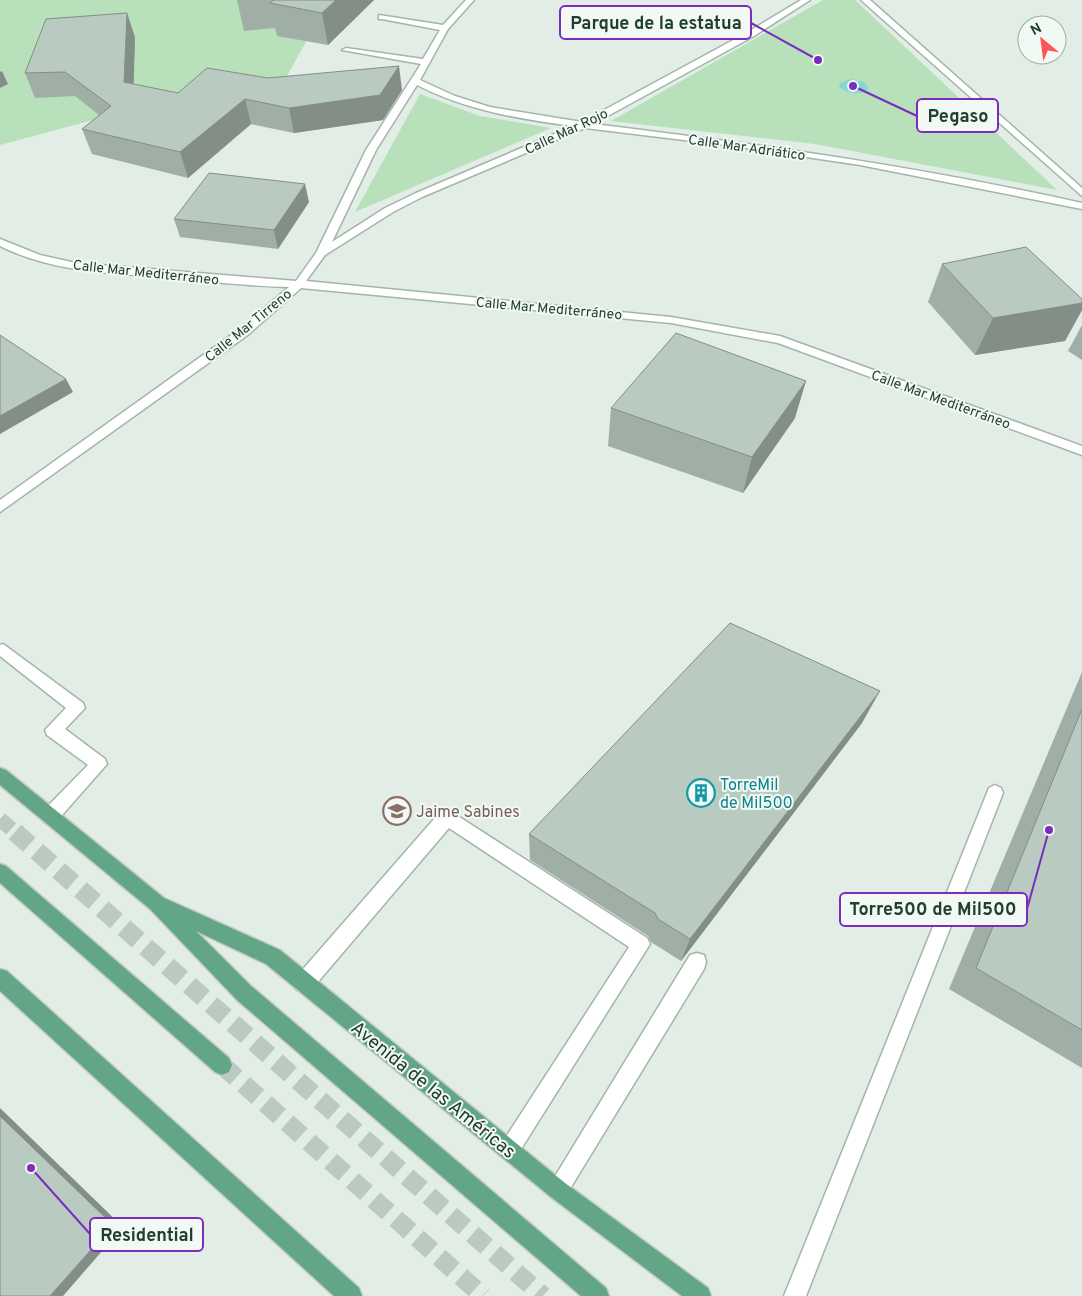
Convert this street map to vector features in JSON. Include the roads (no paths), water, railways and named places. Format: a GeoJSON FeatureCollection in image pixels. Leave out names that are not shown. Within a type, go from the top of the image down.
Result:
{"type":"FeatureCollection","features":[{"type":"Feature","properties":{"kind":"main road","name":"Avenida de las Américas"},"geometry":{"type":"LineString","coordinates":[[0,775],[156,903],[244,993],[598,1296]]}},
{"type":"Feature","properties":{"kind":"main road"},"geometry":{"type":"LineString","coordinates":[[0,872],[222,1065]]}},
{"type":"Feature","properties":{"kind":"main road","name":"Avenida de las Américas"},"geometry":{"type":"LineString","coordinates":[[156,903],[273,957],[558,1190],[700,1296]]}},
{"type":"Feature","properties":{"kind":"main road"},"geometry":{"type":"LineString","coordinates":[[0,978],[351,1296]]}},
{"type":"Feature","properties":{"kind":"street","name":"Calle Mar Tirreno"},"geometry":{"type":"LineString","coordinates":[[0,507],[245,331],[299,284],[321,253],[371,150],[415,81],[445,28],[470,0]]}},
{"type":"Feature","properties":{"kind":"street","name":"Calle Mar Rojo"},"geometry":{"type":"LineString","coordinates":[[321,253],[381,214],[419,195],[584,125],[750,34],[806,0]]}},
{"type":"Feature","properties":{"kind":"street"},"geometry":{"type":"LineString","coordinates":[[865,0],[1082,194]]}},
{"type":"Feature","properties":{"kind":"street"},"geometry":{"type":"LineString","coordinates":[[382,17],[445,28]]}},
{"type":"Feature","properties":{"kind":"street"},"geometry":{"type":"LineString","coordinates":[[346,50],[425,62]]}},
{"type":"Feature","properties":{"kind":"street","name":"Calle Mar Adriático"},"geometry":{"type":"LineString","coordinates":[[415,81],[448,97],[501,114],[723,142],[919,172],[1082,206]]}},
{"type":"Feature","properties":{"kind":"street","name":"Calle Mar Mediterráneo"},"geometry":{"type":"LineString","coordinates":[[0,242],[40,259],[89,268],[254,283],[299,284],[670,320],[780,340],[1082,451]]}},
{"type":"Feature","properties":{"kind":"street"},"geometry":{"type":"LineString","coordinates":[[3,650],[77,708],[53,730],[99,764],[50,816]]}},
{"type":"Feature","properties":{"kind":"street"},"geometry":{"type":"LineString","coordinates":[[795,1296],[995,793]]}},
{"type":"Feature","properties":{"kind":"street"},"geometry":{"type":"LineString","coordinates":[[304,983],[447,817],[641,944],[509,1150]]}},
{"type":"Feature","properties":{"kind":"street"},"geometry":{"type":"LineString","coordinates":[[558,1190],[696,962]]}},
{"type":"Feature","properties":{"kind":"water"},"geometry":{"type":"Polygon","coordinates":[[[851,79],[864,82],[869,89],[862,93],[854,93],[839,87],[840,83],[851,79]]]}},
{"type":"Feature","properties":{"kind":"tunnel"},"geometry":{"type":"LineString","coordinates":[[0,819],[17,834]]}},
{"type":"Feature","properties":{"kind":"tunnel"},"geometry":{"type":"LineString","coordinates":[[15,832],[543,1296]]}},
{"type":"Feature","properties":{"kind":"tunnel"},"geometry":{"type":"LineString","coordinates":[[222,1065],[483,1296]]}},
{"type":"Feature","properties":{"kind":"place","name":"Parque de la estatua"},"geometry":{"type":"Point","coordinates":[818,60]}},
{"type":"Feature","properties":{"kind":"place","name":"Pegaso"},"geometry":{"type":"Point","coordinates":[853,86]}},
{"type":"Feature","properties":{"kind":"place","name":"TorreMil de Mil500"},"geometry":{"type":"Point","coordinates":[701,793]}},
{"type":"Feature","properties":{"kind":"place","name":"Jaime Sabines"},"geometry":{"type":"Point","coordinates":[397,811]}},
{"type":"Feature","properties":{"kind":"place","name":"Torre500 de Mil500"},"geometry":{"type":"Point","coordinates":[1049,830]}},
{"type":"Feature","properties":{"kind":"place","name":"Residential"},"geometry":{"type":"Point","coordinates":[31,1168]}}]}
